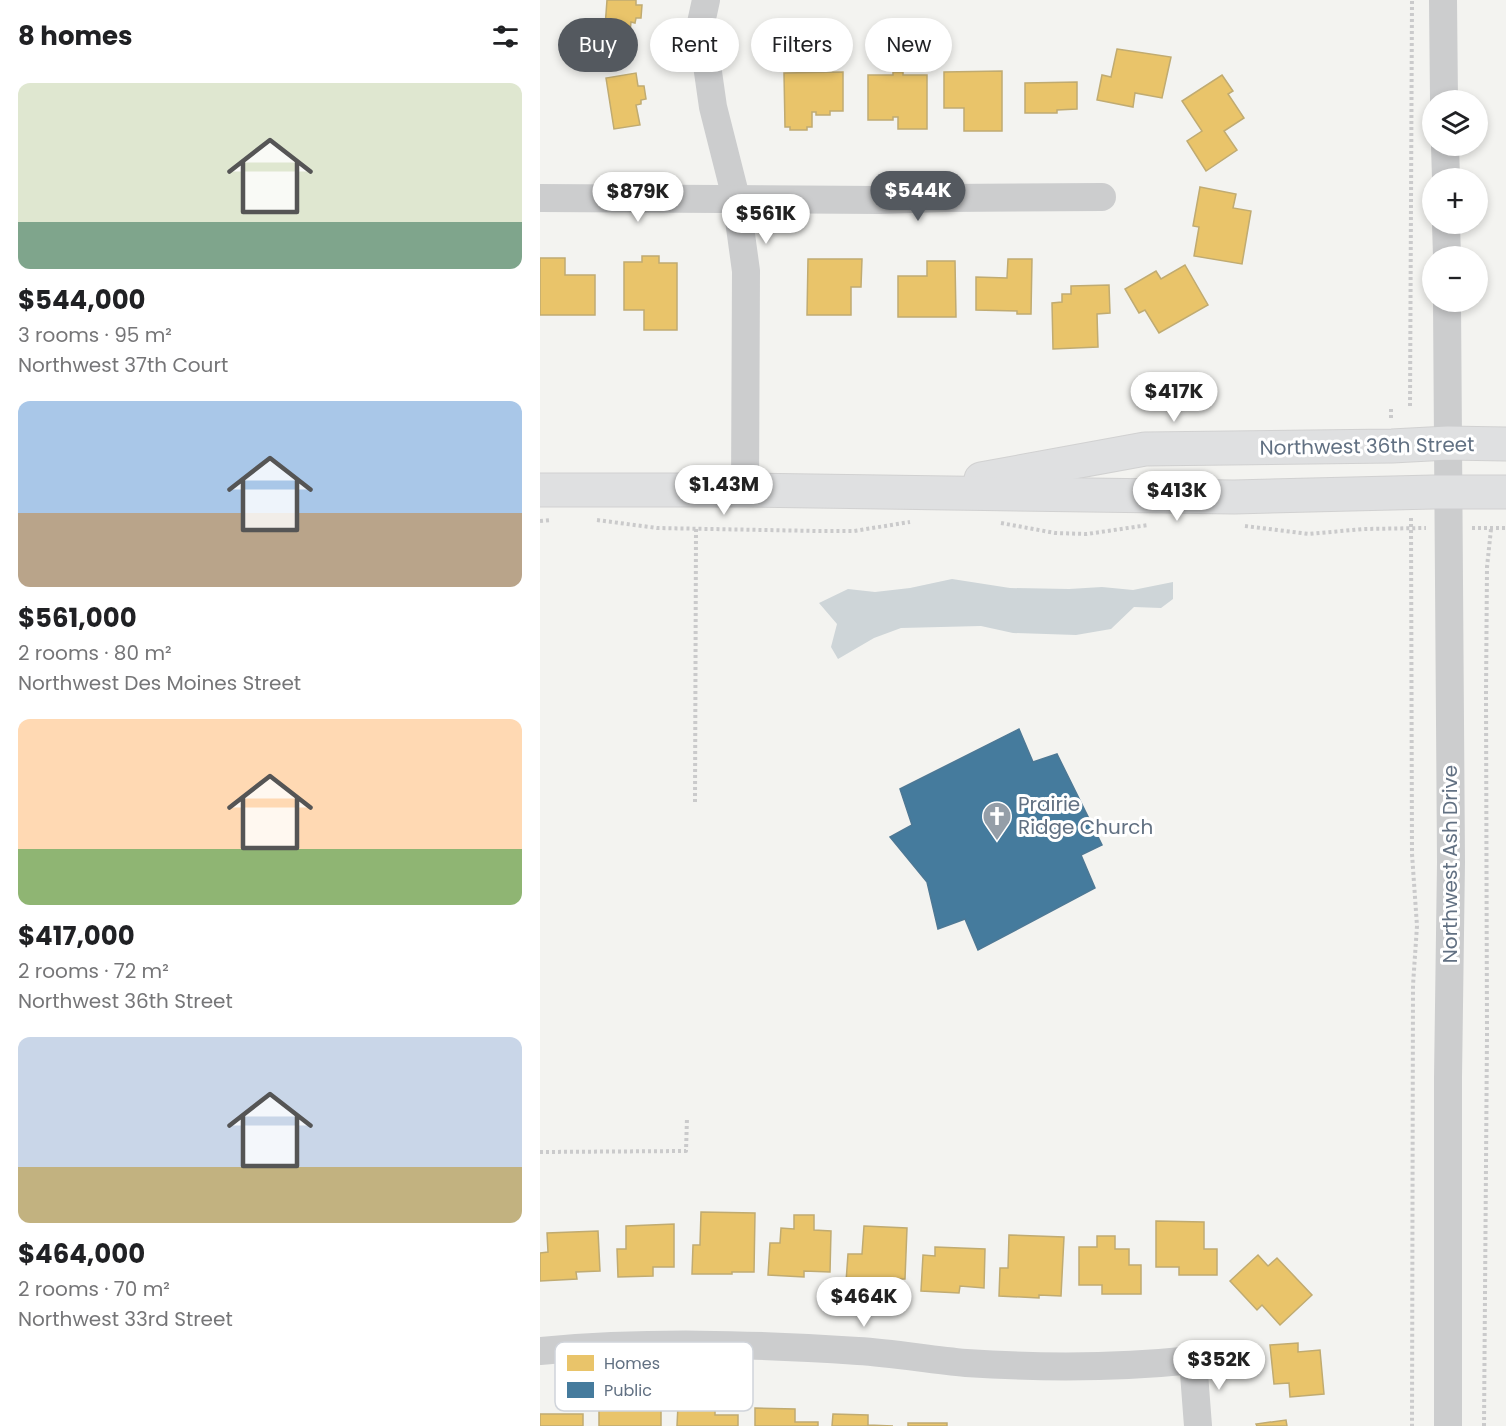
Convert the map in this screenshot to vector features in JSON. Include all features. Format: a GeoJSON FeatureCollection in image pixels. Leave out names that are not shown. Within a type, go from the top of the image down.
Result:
{"type":"FeatureCollection","features":[{"type":"Feature","properties":{"kind":"main road","name":"Northwest 36th Street"},"geometry":{"type":"LineString","coordinates":[[913,507],[1145,449],[1392,446],[1448,443],[1506,444]]}},
{"type":"Feature","properties":{"kind":"main road","name":"Northwest 36th Street"},"geometry":{"type":"LineString","coordinates":[[540,490],[745,490],[913,507],[1234,497],[1506,492]]}},
{"type":"Feature","properties":{"kind":"street"},"geometry":{"type":"LineString","coordinates":[[706,0],[701,23],[712,96],[736,198],[746,271],[745,490]]}},
{"type":"Feature","properties":{"kind":"street"},"geometry":{"type":"LineString","coordinates":[[1443,0],[1444,90]]}},
{"type":"Feature","properties":{"kind":"street"},"geometry":{"type":"LineString","coordinates":[[540,198],[880,200],[1102,197]]}},
{"type":"Feature","properties":{"kind":"street","name":"Northwest Ash Drive"},"geometry":{"type":"LineString","coordinates":[[1447,312],[1451,862],[1448,1078],[1448,1426]]}},
{"type":"Feature","properties":{"kind":"street"},"geometry":{"type":"LineString","coordinates":[[753,1345],[861,1351],[964,1363],[1026,1366],[1137,1366],[1193,1360],[1198,1426]]}},
{"type":"Feature","properties":{"kind":"street"},"geometry":{"type":"LineString","coordinates":[[540,1351],[555,1350]]}},
{"type":"Feature","properties":{"kind":"path"},"geometry":{"type":"LineString","coordinates":[[1410,406],[1412,0]]}},
{"type":"Feature","properties":{"kind":"path"},"geometry":{"type":"LineString","coordinates":[[1391,409],[1392,446]]}},
{"type":"Feature","properties":{"kind":"path"},"geometry":{"type":"LineString","coordinates":[[1410,493],[1412,854],[1417,926],[1413,997],[1412,1426]]}},
{"type":"Feature","properties":{"kind":"path"},"geometry":{"type":"LineString","coordinates":[[592,520],[657,528],[854,531],[913,507]]}},
{"type":"Feature","properties":{"kind":"path"},"geometry":{"type":"LineString","coordinates":[[540,521],[562,519]]}},
{"type":"Feature","properties":{"kind":"path"},"geometry":{"type":"LineString","coordinates":[[994,522],[1044,531],[1087,534],[1157,524]]}},
{"type":"Feature","properties":{"kind":"path"},"geometry":{"type":"LineString","coordinates":[[1240,526],[1309,534],[1363,529],[1506,528]]}},
{"type":"Feature","properties":{"kind":"path"},"geometry":{"type":"LineString","coordinates":[[695,802],[696,529]]}},
{"type":"Feature","properties":{"kind":"path"},"geometry":{"type":"LineString","coordinates":[[1484,1426],[1486,694],[1487,567],[1491,529]]}},
{"type":"Feature","properties":{"kind":"path"},"geometry":{"type":"LineString","coordinates":[[540,1152],[686,1150],[687,1118]]}},
{"type":"Feature","properties":{"kind":"shaded area"},"geometry":{"type":"Polygon","coordinates":[[[952,579],[1010,588],[1102,587],[1133,590],[1173,582],[1173,599],[1161,608],[1134,607],[1111,629],[1076,635],[1013,633],[981,626],[901,628],[874,638],[838,659],[831,647],[837,624],[819,603],[848,589],[875,592],[910,588],[952,579]]]}},
{"type":"Feature","properties":{"kind":"building: Homes"},"geometry":{"type":"Polygon","coordinates":[[[607,0],[636,0],[636,5],[642,5],[641,18],[606,18],[607,0]]]}},
{"type":"Feature","properties":{"kind":"building: Homes"},"geometry":{"type":"Polygon","coordinates":[[[1117,49],[1171,57],[1162,98],[1135,93],[1133,107],[1097,100],[1102,75],[1111,77],[1117,49]]]}},
{"type":"Feature","properties":{"kind":"building: Homes"},"geometry":{"type":"Polygon","coordinates":[[[1002,71],[1002,131],[964,131],[964,108],[944,108],[944,72],[1002,71]]]}},
{"type":"Feature","properties":{"kind":"building: Homes"},"geometry":{"type":"Polygon","coordinates":[[[843,72],[843,111],[830,111],[830,115],[816,115],[816,112],[812,112],[812,127],[807,127],[807,130],[790,130],[790,127],[785,127],[784,73],[843,72]]]}},
{"type":"Feature","properties":{"kind":"building: Homes"},"geometry":{"type":"Polygon","coordinates":[[[893,72],[903,72],[903,75],[927,75],[927,129],[898,129],[898,117],[893,117],[893,120],[868,120],[868,75],[893,75],[893,72]]]}},
{"type":"Feature","properties":{"kind":"building: Homes"},"geometry":{"type":"Polygon","coordinates":[[[636,73],[638,86],[644,86],[646,99],[636,105],[640,125],[614,129],[606,78],[636,73]]]}},
{"type":"Feature","properties":{"kind":"building: Homes"},"geometry":{"type":"Polygon","coordinates":[[[1222,75],[1233,91],[1228,94],[1244,118],[1224,131],[1237,150],[1206,171],[1187,141],[1202,131],[1182,101],[1222,75]]]}},
{"type":"Feature","properties":{"kind":"building: Homes"},"geometry":{"type":"Polygon","coordinates":[[[1077,82],[1077,109],[1057,110],[1057,113],[1025,113],[1025,83],[1077,82]]]}},
{"type":"Feature","properties":{"kind":"building: Homes"},"geometry":{"type":"Polygon","coordinates":[[[1200,187],[1236,194],[1233,208],[1251,211],[1242,264],[1194,256],[1199,227],[1193,226],[1200,187]]]}},
{"type":"Feature","properties":{"kind":"building: Homes"},"geometry":{"type":"Polygon","coordinates":[[[642,256],[659,256],[659,263],[677,263],[677,330],[644,330],[644,310],[624,310],[624,262],[642,262],[642,256]]]}},
{"type":"Feature","properties":{"kind":"building: Homes"},"geometry":{"type":"Polygon","coordinates":[[[540,258],[565,258],[565,275],[595,275],[595,315],[540,315],[540,258]]]}},
{"type":"Feature","properties":{"kind":"building: Homes"},"geometry":{"type":"Polygon","coordinates":[[[808,259],[862,259],[861,287],[851,287],[851,315],[807,315],[808,259]]]}},
{"type":"Feature","properties":{"kind":"building: Homes"},"geometry":{"type":"Polygon","coordinates":[[[1008,259],[1032,259],[1031,314],[1017,314],[1017,311],[976,310],[976,277],[1007,278],[1008,259]]]}},
{"type":"Feature","properties":{"kind":"building: Homes"},"geometry":{"type":"Polygon","coordinates":[[[927,261],[955,261],[956,317],[898,317],[898,276],[927,276],[927,261]]]}},
{"type":"Feature","properties":{"kind":"building: Homes"},"geometry":{"type":"Polygon","coordinates":[[[1185,265],[1208,305],[1159,333],[1145,310],[1139,313],[1125,289],[1156,271],[1161,279],[1185,265]]]}},
{"type":"Feature","properties":{"kind":"building: Homes"},"geometry":{"type":"Polygon","coordinates":[[[1109,285],[1110,313],[1097,314],[1098,347],[1053,349],[1052,303],[1062,302],[1062,294],[1071,294],[1071,286],[1109,285]]]}},
{"type":"Feature","properties":{"kind":"building: Homes"},"geometry":{"type":"Polygon","coordinates":[[[701,1212],[755,1213],[754,1272],[692,1274],[693,1245],[700,1245],[701,1212]]]}},
{"type":"Feature","properties":{"kind":"building: Homes"},"geometry":{"type":"Polygon","coordinates":[[[794,1215],[814,1215],[814,1230],[831,1231],[830,1272],[804,1271],[804,1277],[768,1275],[770,1243],[780,1243],[781,1228],[794,1229],[794,1215]]]}},
{"type":"Feature","properties":{"kind":"building: Homes"},"geometry":{"type":"Polygon","coordinates":[[[1156,1221],[1204,1222],[1204,1249],[1217,1249],[1217,1275],[1179,1275],[1179,1267],[1156,1267],[1156,1221]]]}},
{"type":"Feature","properties":{"kind":"building: Homes"},"geometry":{"type":"Polygon","coordinates":[[[674,1224],[674,1267],[653,1267],[653,1276],[618,1277],[617,1249],[626,1249],[626,1226],[674,1224]]]}},
{"type":"Feature","properties":{"kind":"building: Homes"},"geometry":{"type":"Polygon","coordinates":[[[864,1226],[907,1228],[905,1279],[885,1279],[885,1283],[846,1282],[848,1254],[862,1254],[864,1226]]]}},
{"type":"Feature","properties":{"kind":"building: Homes"},"geometry":{"type":"Polygon","coordinates":[[[598,1231],[600,1271],[576,1272],[577,1279],[540,1281],[540,1253],[548,1252],[547,1233],[598,1231]]]}},
{"type":"Feature","properties":{"kind":"building: Homes"},"geometry":{"type":"Polygon","coordinates":[[[1009,1235],[1064,1237],[1061,1296],[1039,1295],[1039,1298],[999,1296],[1000,1268],[1008,1268],[1009,1235]]]}},
{"type":"Feature","properties":{"kind":"building: Homes"},"geometry":{"type":"Polygon","coordinates":[[[1097,1236],[1115,1236],[1115,1249],[1129,1249],[1129,1265],[1141,1265],[1141,1294],[1102,1294],[1102,1285],[1079,1285],[1079,1247],[1097,1247],[1097,1236]]]}},
{"type":"Feature","properties":{"kind":"building: Homes"},"geometry":{"type":"Polygon","coordinates":[[[935,1247],[985,1249],[984,1288],[960,1286],[959,1293],[921,1291],[923,1255],[935,1256],[935,1247]]]}},
{"type":"Feature","properties":{"kind":"building: Homes"},"geometry":{"type":"Polygon","coordinates":[[[1258,1255],[1268,1266],[1277,1258],[1312,1295],[1280,1325],[1262,1305],[1257,1310],[1230,1281],[1258,1255]]]}},
{"type":"Feature","properties":{"kind":"building: Homes"},"geometry":{"type":"Polygon","coordinates":[[[1298,1343],[1298,1352],[1320,1350],[1324,1394],[1290,1397],[1289,1383],[1274,1384],[1270,1345],[1298,1343]]]}},
{"type":"Feature","properties":{"kind":"building: Homes"},"geometry":{"type":"Polygon","coordinates":[[[755,1408],[795,1409],[795,1422],[818,1422],[818,1426],[755,1426],[755,1408]]]}},
{"type":"Feature","properties":{"kind":"building: Homes"},"geometry":{"type":"Polygon","coordinates":[[[599,1411],[661,1411],[661,1426],[599,1426],[599,1411]]]}},
{"type":"Feature","properties":{"kind":"building: Homes"},"geometry":{"type":"Polygon","coordinates":[[[678,1411],[715,1411],[715,1415],[738,1415],[738,1426],[677,1426],[678,1411]]]}},
{"type":"Feature","properties":{"kind":"building: Homes"},"geometry":{"type":"Polygon","coordinates":[[[540,1414],[583,1414],[583,1426],[540,1426],[540,1414]]]}},
{"type":"Feature","properties":{"kind":"building: Homes"},"geometry":{"type":"Polygon","coordinates":[[[833,1414],[868,1415],[868,1425],[893,1426],[832,1426],[833,1414]]]}},
{"type":"Feature","properties":{"kind":"building: Homes"},"geometry":{"type":"Polygon","coordinates":[[[1286,1420],[1287,1426],[1257,1426],[1256,1424],[1286,1420]]]}},
{"type":"Feature","properties":{"kind":"building: Homes"},"geometry":{"type":"Polygon","coordinates":[[[908,1423],[947,1423],[947,1426],[908,1426],[908,1423]]]}},
{"type":"Feature","properties":{"kind":"building: Public","name":"Prairie Ridge Church"},"geometry":{"type":"Polygon","coordinates":[[[1019,729],[1033,762],[1057,754],[1102,845],[1081,855],[1095,888],[978,950],[965,919],[938,929],[927,882],[890,837],[912,825],[900,789],[1019,729]]]}},
{"type":"Feature","properties":{"kind":"place","name":"Prairie Ridge Church"},"geometry":{"type":"Point","coordinates":[997,842]}}]}
